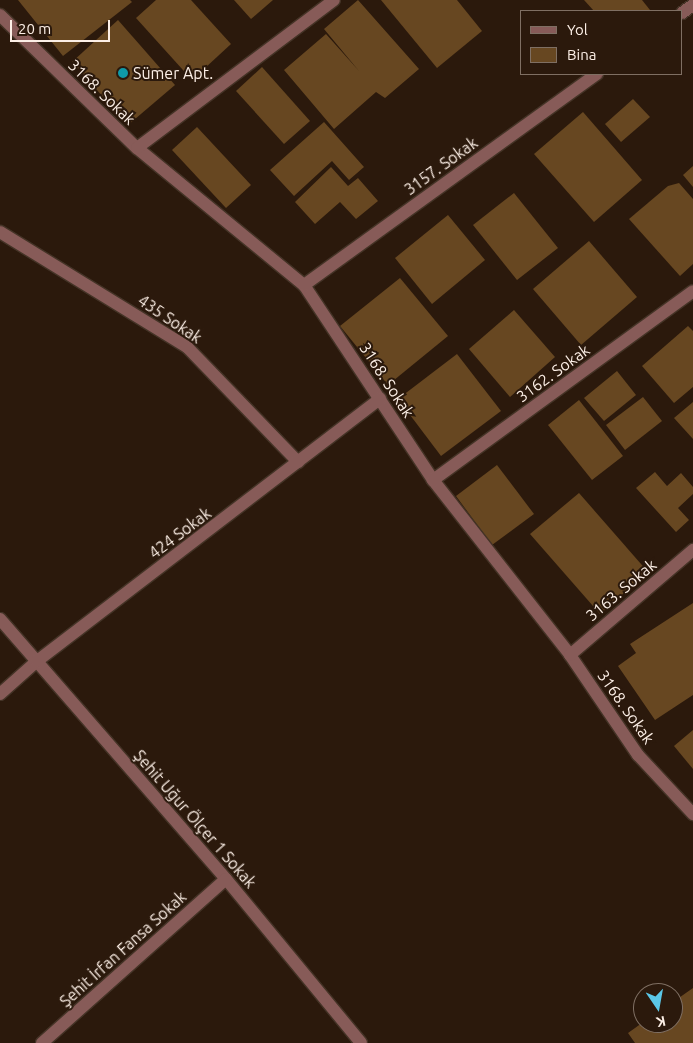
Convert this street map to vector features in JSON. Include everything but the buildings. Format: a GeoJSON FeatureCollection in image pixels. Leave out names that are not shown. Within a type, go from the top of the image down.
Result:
{"type":"FeatureCollection","features":[{"type":"Feature","properties":{"kind":"street"},"geometry":{"type":"LineString","coordinates":[[137,148],[334,0]]}},
{"type":"Feature","properties":{"kind":"street","name":"3168. Sokak"},"geometry":{"type":"LineString","coordinates":[[0,15],[137,148],[304,284],[433,480],[570,655],[638,755],[693,814]]}},
{"type":"Feature","properties":{"kind":"street","name":"3157. Sokak"},"geometry":{"type":"LineString","coordinates":[[304,284],[596,75]]}},
{"type":"Feature","properties":{"kind":"street","name":"435 Sokak"},"geometry":{"type":"LineString","coordinates":[[0,232],[187,347],[298,462]]}},
{"type":"Feature","properties":{"kind":"street","name":"3162. Sokak"},"geometry":{"type":"LineString","coordinates":[[433,480],[693,291]]}},
{"type":"Feature","properties":{"kind":"street","name":"424 Sokak"},"geometry":{"type":"LineString","coordinates":[[0,694],[38,661],[380,399]]}},
{"type":"Feature","properties":{"kind":"street","name":"3163. Sokak"},"geometry":{"type":"LineString","coordinates":[[570,655],[693,550]]}},
{"type":"Feature","properties":{"kind":"street","name":"Şehit Uğur Ölçer 1 Sokak"},"geometry":{"type":"LineString","coordinates":[[0,619],[226,879],[361,1043]]}},
{"type":"Feature","properties":{"kind":"street","name":"Şehit İrfan Fansa Sokak"},"geometry":{"type":"LineString","coordinates":[[42,1043],[226,879]]}},
{"type":"Feature","properties":{"kind":"place","name":"Sümer Apt."},"geometry":{"type":"Point","coordinates":[123,73]}}]}
